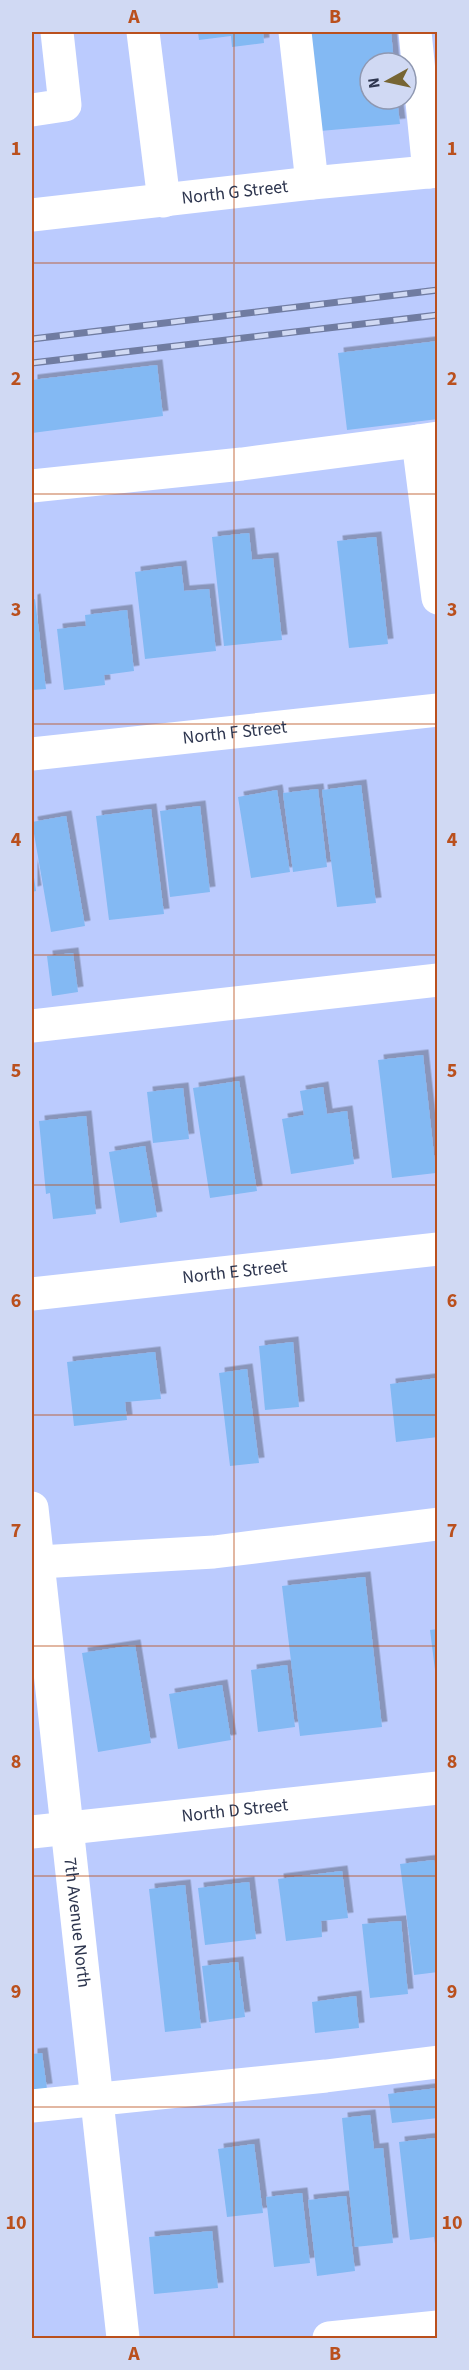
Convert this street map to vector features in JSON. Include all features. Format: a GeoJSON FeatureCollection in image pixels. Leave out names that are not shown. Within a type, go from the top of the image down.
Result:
{"type":"FeatureCollection","features":[{"type":"Feature","properties":{"kind":"street"},"geometry":{"type":"LineString","coordinates":[[32,110],[65,105],[57,32]]}},
{"type":"Feature","properties":{"kind":"street"},"geometry":{"type":"LineString","coordinates":[[143,32],[164,201]]}},
{"type":"Feature","properties":{"kind":"street"},"geometry":{"type":"LineString","coordinates":[[295,32],[312,183]]}},
{"type":"Feature","properties":{"kind":"street"},"geometry":{"type":"LineString","coordinates":[[415,32],[433,172]]}},
{"type":"Feature","properties":{"kind":"street","name":"North G Street"},"geometry":{"type":"LineString","coordinates":[[32,215],[312,183],[433,172]]}},
{"type":"Feature","properties":{"kind":"street"},"geometry":{"type":"LineString","coordinates":[[32,486],[242,464],[428,440],[438,598]]}},
{"type":"Feature","properties":{"kind":"street","name":"North F Street"},"geometry":{"type":"LineString","coordinates":[[32,754],[438,710]]}},
{"type":"Feature","properties":{"kind":"street"},"geometry":{"type":"LineString","coordinates":[[32,1026],[438,980]]}},
{"type":"Feature","properties":{"kind":"street","name":"North E Street"},"geometry":{"type":"LineString","coordinates":[[32,1294],[438,1249]]}},
{"type":"Feature","properties":{"kind":"street","name":"7th Avenue North"},"geometry":{"type":"LineString","coordinates":[[32,1508],[123,2338]]}},
{"type":"Feature","properties":{"kind":"street"},"geometry":{"type":"LineString","coordinates":[[39,1562],[214,1552],[438,1524]]}},
{"type":"Feature","properties":{"kind":"street","name":"North D Street"},"geometry":{"type":"LineString","coordinates":[[32,1832],[438,1788]]}},
{"type":"Feature","properties":{"kind":"street"},"geometry":{"type":"LineString","coordinates":[[32,2106],[326,2076],[438,2062]]}},
{"type":"Feature","properties":{"kind":"street"},"geometry":{"type":"LineString","coordinates":[[329,2338],[438,2327]]}},
{"type":"Feature","properties":{"kind":"building"},"geometry":{"type":"Polygon","coordinates":[[[198,32],[263,32],[264,43],[232,47],[231,36],[199,40],[198,32]]]}},
{"type":"Feature","properties":{"kind":"building"},"geometry":{"type":"Polygon","coordinates":[[[310,32],[391,32],[393,51],[358,51],[358,111],[398,111],[400,124],[320,131],[310,32]]]}},
{"type":"Feature","properties":{"kind":"building"},"geometry":{"type":"Polygon","coordinates":[[[438,341],[438,419],[347,430],[338,353],[438,341]]]}},
{"type":"Feature","properties":{"kind":"building"},"geometry":{"type":"Polygon","coordinates":[[[157,365],[163,416],[32,433],[32,380],[157,365]]]}},
{"type":"Feature","properties":{"kind":"building"},"geometry":{"type":"Polygon","coordinates":[[[249,533],[252,560],[273,558],[282,640],[224,646],[212,537],[249,533]]]}},
{"type":"Feature","properties":{"kind":"building"},"geometry":{"type":"Polygon","coordinates":[[[376,537],[388,644],[349,648],[337,541],[376,537]]]}},
{"type":"Feature","properties":{"kind":"building"},"geometry":{"type":"Polygon","coordinates":[[[181,566],[184,591],[209,589],[216,651],[145,659],[135,572],[181,566]]]}},
{"type":"Feature","properties":{"kind":"building"},"geometry":{"type":"Polygon","coordinates":[[[35,599],[46,689],[32,690],[32,600],[35,599]]]}},
{"type":"Feature","properties":{"kind":"building"},"geometry":{"type":"Polygon","coordinates":[[[127,610],[134,671],[104,675],[105,685],[64,690],[57,629],[86,626],[85,615],[127,610]]]}},
{"type":"Feature","properties":{"kind":"building"},"geometry":{"type":"Polygon","coordinates":[[[361,785],[376,903],[337,907],[322,790],[361,785]]]}},
{"type":"Feature","properties":{"kind":"building"},"geometry":{"type":"Polygon","coordinates":[[[318,789],[327,867],[293,872],[283,793],[318,789]]]}},
{"type":"Feature","properties":{"kind":"building"},"geometry":{"type":"Polygon","coordinates":[[[277,790],[290,872],[251,878],[238,797],[277,790]]]}},
{"type":"Feature","properties":{"kind":"building"},"geometry":{"type":"Polygon","coordinates":[[[200,806],[210,892],[170,897],[160,811],[200,806]]]}},
{"type":"Feature","properties":{"kind":"building"},"geometry":{"type":"Polygon","coordinates":[[[151,809],[164,914],[109,920],[96,816],[151,809]]]}},
{"type":"Feature","properties":{"kind":"building"},"geometry":{"type":"Polygon","coordinates":[[[66,816],[85,926],[51,932],[32,822],[66,816]]]}},
{"type":"Feature","properties":{"kind":"building"},"geometry":{"type":"Polygon","coordinates":[[[32,864],[36,891],[32,892],[32,864]]]}},
{"type":"Feature","properties":{"kind":"building"},"geometry":{"type":"Polygon","coordinates":[[[73,953],[78,992],[52,996],[47,956],[73,953]]]}},
{"type":"Feature","properties":{"kind":"building"},"geometry":{"type":"Polygon","coordinates":[[[423,1055],[436,1173],[392,1178],[378,1060],[423,1055]]]}},
{"type":"Feature","properties":{"kind":"building"},"geometry":{"type":"Polygon","coordinates":[[[239,1081],[257,1191],[210,1198],[193,1088],[239,1081]]]}},
{"type":"Feature","properties":{"kind":"building"},"geometry":{"type":"Polygon","coordinates":[[[323,1087],[327,1114],[347,1111],[354,1164],[291,1174],[282,1119],[304,1115],[300,1091],[323,1087]]]}},
{"type":"Feature","properties":{"kind":"building"},"geometry":{"type":"Polygon","coordinates":[[[183,1088],[189,1139],[153,1143],[147,1092],[183,1088]]]}},
{"type":"Feature","properties":{"kind":"building"},"geometry":{"type":"Polygon","coordinates":[[[86,1116],[96,1214],[53,1219],[50,1193],[46,1194],[39,1121],[86,1116]]]}},
{"type":"Feature","properties":{"kind":"building"},"geometry":{"type":"Polygon","coordinates":[[[145,1146],[157,1217],[120,1223],[109,1152],[145,1146]]]}},
{"type":"Feature","properties":{"kind":"building"},"geometry":{"type":"Polygon","coordinates":[[[293,1342],[299,1407],[265,1410],[259,1346],[293,1342]]]}},
{"type":"Feature","properties":{"kind":"building"},"geometry":{"type":"Polygon","coordinates":[[[155,1352],[161,1399],[125,1402],[127,1420],[74,1426],[67,1362],[155,1352]]]}},
{"type":"Feature","properties":{"kind":"building"},"geometry":{"type":"Polygon","coordinates":[[[247,1369],[259,1463],[230,1466],[219,1373],[247,1369]]]}},
{"type":"Feature","properties":{"kind":"building"},"geometry":{"type":"Polygon","coordinates":[[[438,1378],[438,1437],[396,1442],[390,1384],[438,1378]]]}},
{"type":"Feature","properties":{"kind":"building"},"geometry":{"type":"Polygon","coordinates":[[[365,1577],[382,1727],[300,1736],[282,1586],[365,1577]]]}},
{"type":"Feature","properties":{"kind":"building"},"geometry":{"type":"Polygon","coordinates":[[[438,1629],[438,1678],[436,1678],[430,1630],[438,1629]]]}},
{"type":"Feature","properties":{"kind":"building"},"geometry":{"type":"Polygon","coordinates":[[[135,1645],[151,1743],[98,1752],[82,1653],[135,1645]]]}},
{"type":"Feature","properties":{"kind":"building"},"geometry":{"type":"Polygon","coordinates":[[[287,1665],[295,1727],[258,1732],[251,1670],[287,1665]]]}},
{"type":"Feature","properties":{"kind":"building"},"geometry":{"type":"Polygon","coordinates":[[[222,1685],[231,1740],[178,1749],[169,1694],[222,1685]]]}},
{"type":"Feature","properties":{"kind":"building"},"geometry":{"type":"Polygon","coordinates":[[[434,1860],[438,1891],[438,1972],[414,1975],[400,1864],[434,1860]]]}},
{"type":"Feature","properties":{"kind":"building"},"geometry":{"type":"Polygon","coordinates":[[[342,1871],[348,1918],[321,1921],[322,1937],[286,1941],[278,1879],[342,1871]]]}},
{"type":"Feature","properties":{"kind":"building"},"geometry":{"type":"Polygon","coordinates":[[[249,1882],[256,1939],[205,1945],[198,1888],[249,1882]]]}},
{"type":"Feature","properties":{"kind":"building"},"geometry":{"type":"Polygon","coordinates":[[[185,1885],[201,2028],[165,2032],[149,1889],[185,1885]]]}},
{"type":"Feature","properties":{"kind":"building"},"geometry":{"type":"Polygon","coordinates":[[[401,1921],[408,1994],[370,1998],[362,1924],[401,1921]]]}},
{"type":"Feature","properties":{"kind":"building"},"geometry":{"type":"Polygon","coordinates":[[[238,1962],[245,2017],[209,2022],[202,1966],[238,1962]]]}},
{"type":"Feature","properties":{"kind":"building"},"geometry":{"type":"Polygon","coordinates":[[[356,1996],[359,2028],[315,2033],[312,2002],[356,1996]]]}},
{"type":"Feature","properties":{"kind":"building"},"geometry":{"type":"Polygon","coordinates":[[[42,2053],[47,2089],[32,2091],[32,2054],[42,2053]]]}},
{"type":"Feature","properties":{"kind":"building"},"geometry":{"type":"Polygon","coordinates":[[[438,2088],[438,2118],[392,2123],[388,2094],[438,2088]]]}},
{"type":"Feature","properties":{"kind":"building"},"geometry":{"type":"Polygon","coordinates":[[[370,2115],[374,2149],[383,2148],[393,2243],[355,2247],[342,2118],[370,2115]]]}},
{"type":"Feature","properties":{"kind":"building"},"geometry":{"type":"Polygon","coordinates":[[[435,2138],[438,2156],[436,2251],[434,2237],[410,2240],[399,2142],[435,2138]]]}},
{"type":"Feature","properties":{"kind":"building"},"geometry":{"type":"Polygon","coordinates":[[[254,2144],[263,2213],[227,2217],[218,2149],[254,2144]]]}},
{"type":"Feature","properties":{"kind":"building"},"geometry":{"type":"Polygon","coordinates":[[[302,2193],[310,2263],[274,2267],[266,2197],[302,2193]]]}},
{"type":"Feature","properties":{"kind":"building"},"geometry":{"type":"Polygon","coordinates":[[[346,2196],[355,2271],[317,2276],[308,2200],[346,2196]]]}},
{"type":"Feature","properties":{"kind":"building"},"geometry":{"type":"Polygon","coordinates":[[[212,2231],[218,2288],[154,2294],[149,2237],[212,2231]]]}},
{"type":"Feature","properties":{"kind":"railway"},"geometry":{"type":"LineString","coordinates":[[32,339],[438,290]]}},
{"type":"Feature","properties":{"kind":"railway"},"geometry":{"type":"LineString","coordinates":[[32,363],[438,315]]}}]}
